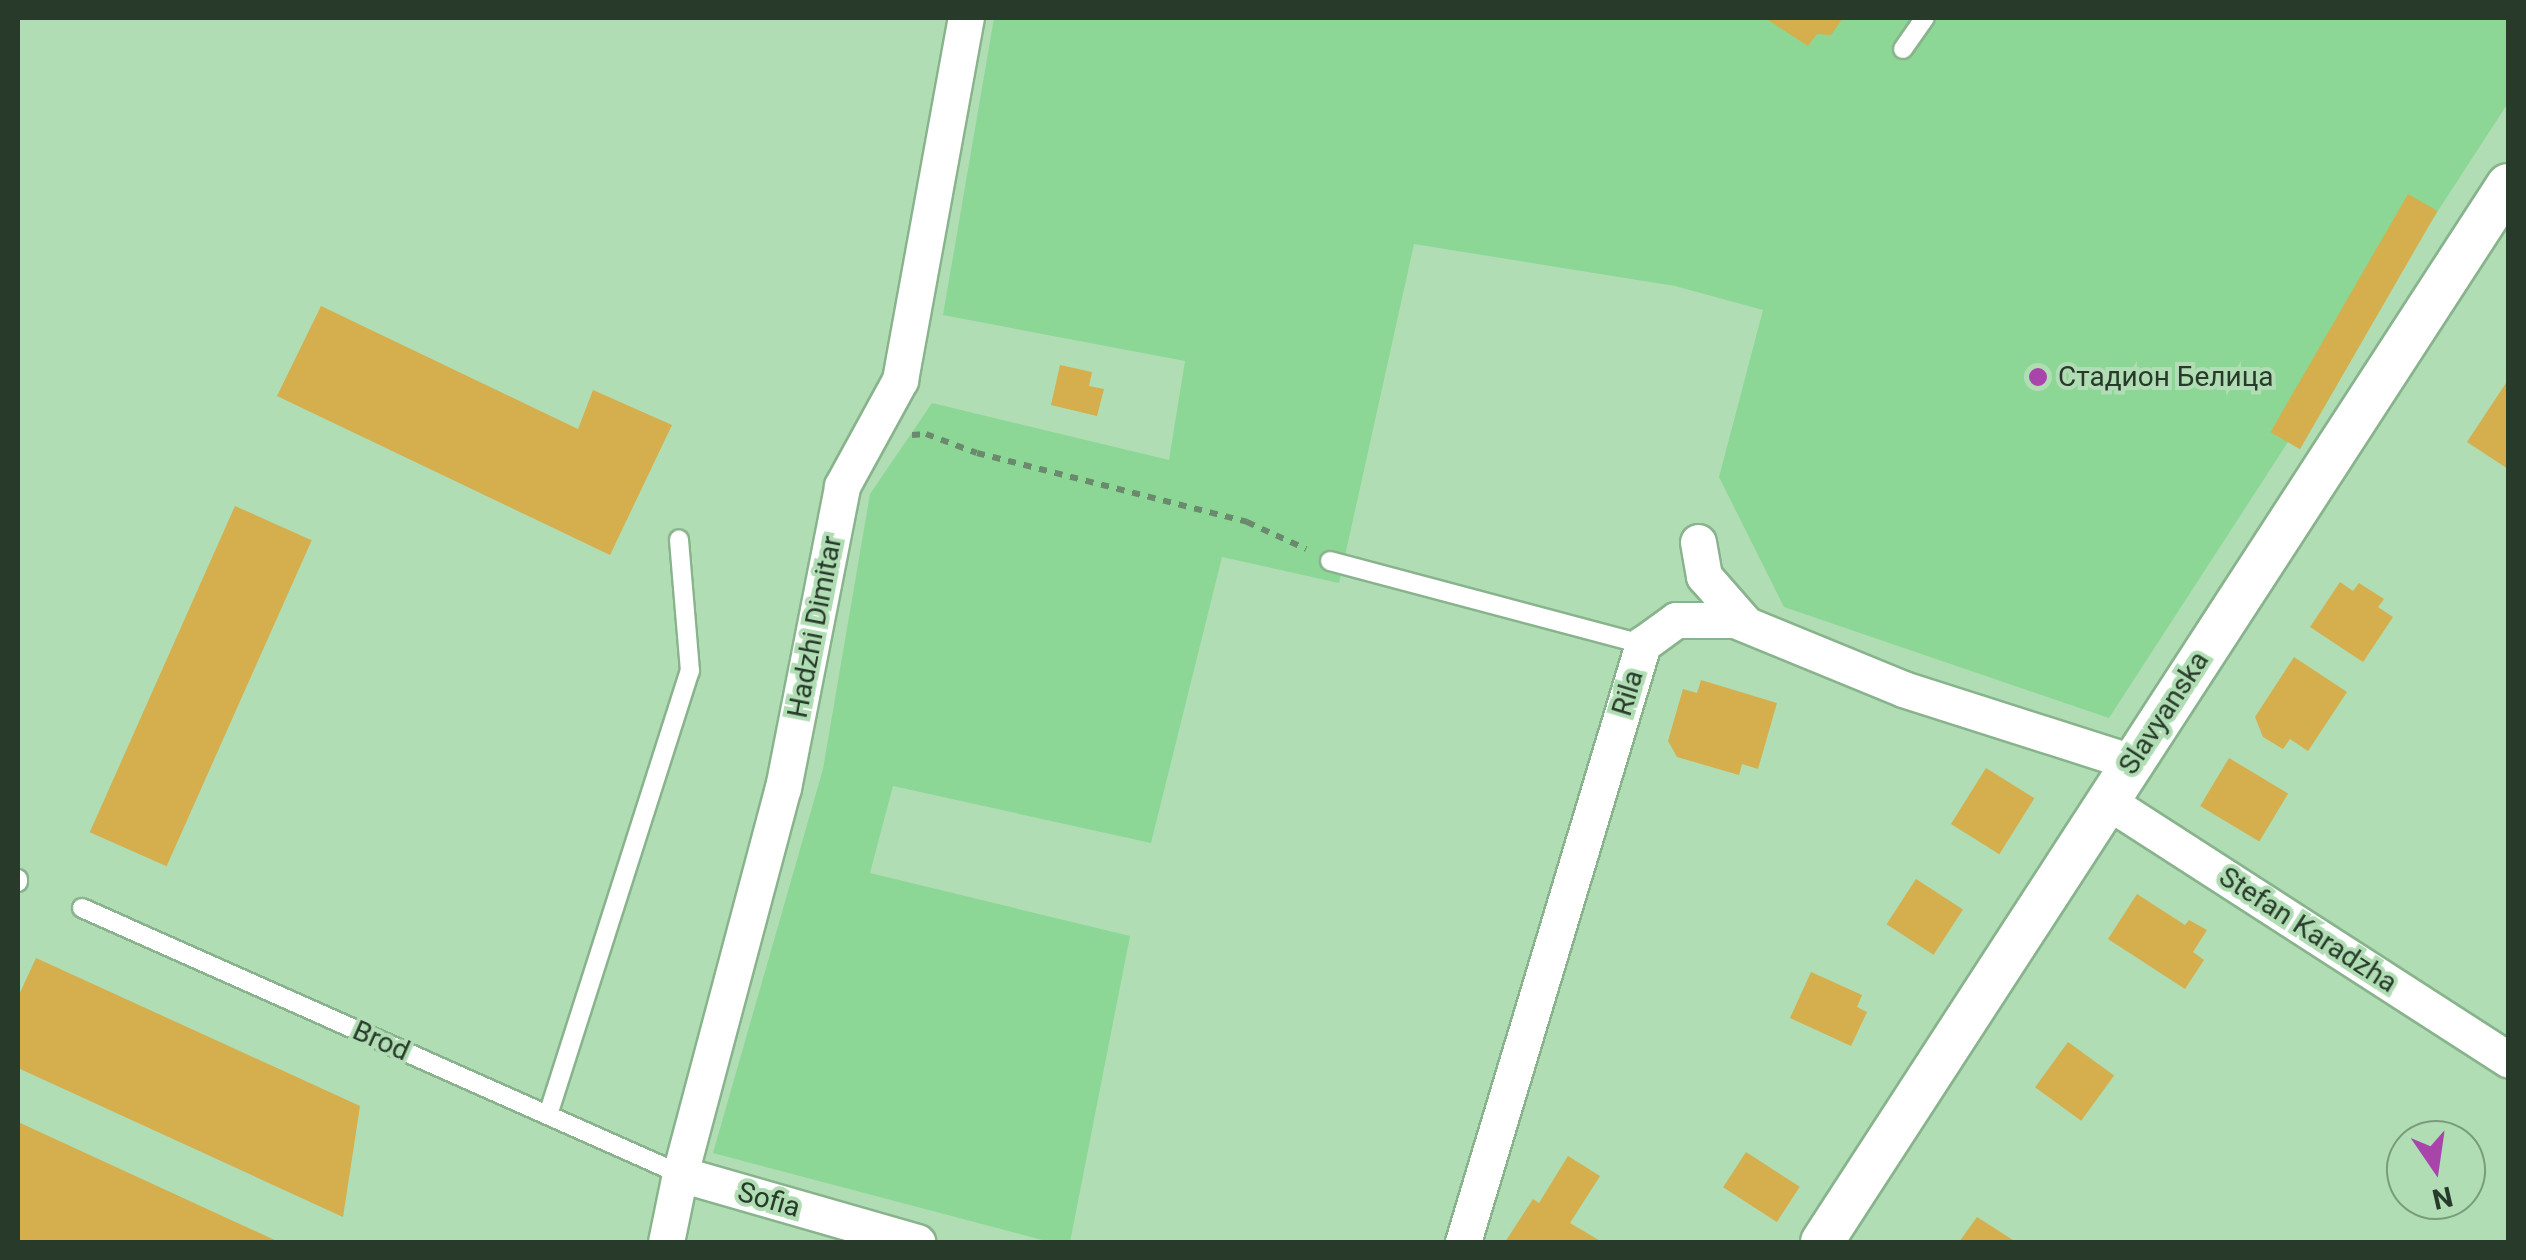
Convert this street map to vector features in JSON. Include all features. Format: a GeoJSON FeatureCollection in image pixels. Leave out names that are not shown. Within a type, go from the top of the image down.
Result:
{"type":"FeatureCollection","features":[{"type":"Feature","properties":{"kind":"street","name":"Hadzhi Dimitar"},"geometry":{"type":"LineString","coordinates":[[666,1242],[680,1174],[783,788],[842,486],[900,380],[966,18]]}},
{"type":"Feature","properties":{"kind":"street","name":"Slavyanska"},"geometry":{"type":"LineString","coordinates":[[1822,1242],[2508,184]]}},
{"type":"Feature","properties":{"kind":"street"},"geometry":{"type":"LineString","coordinates":[[1698,542],[1704,576],[1746,624]]}},
{"type":"Feature","properties":{"kind":"street","name":"Rila"},"geometry":{"type":"LineString","coordinates":[[1464,1242],[1643,644],[1676,620],[1735,620],[1903,689],[2132,762]]}},
{"type":"Feature","properties":{"kind":"street","name":"Stefan Karadzha"},"geometry":{"type":"LineString","coordinates":[[2107,800],[2508,1059]]}},
{"type":"Feature","properties":{"kind":"street","name":"Sofia"},"geometry":{"type":"LineString","coordinates":[[680,1174],[917,1242]]}},
{"type":"Feature","properties":{"kind":"lane"},"geometry":{"type":"LineString","coordinates":[[1904,49],[1924,18]]}},
{"type":"Feature","properties":{"kind":"lane"},"geometry":{"type":"LineString","coordinates":[[548,1115],[690,671],[679,539]]}},
{"type":"Feature","properties":{"kind":"lane"},"geometry":{"type":"LineString","coordinates":[[1330,560],[1643,644]]}},
{"type":"Feature","properties":{"kind":"lane","name":"Brod"},"geometry":{"type":"LineString","coordinates":[[82,908],[680,1174]]}},
{"type":"Feature","properties":{"kind":"path"},"geometry":{"type":"LineString","coordinates":[[868,440],[926,434],[976,453],[1248,522],[1330,560]]}},
{"type":"Feature","properties":{"kind":"green space"},"geometry":{"type":"Polygon","coordinates":[[[994,18],[2508,18],[2508,103],[2109,718],[1784,607],[1719,477],[1763,310],[1675,286],[1414,244],[1339,583],[1222,557],[1151,843],[893,786],[870,873],[1130,936],[1070,1242],[1050,1242],[713,1153],[823,769],[870,494],[932,403],[1169,460],[1185,361],[943,315],[994,18]]]}},
{"type":"Feature","properties":{"kind":"building"},"geometry":{"type":"Polygon","coordinates":[[[1765,18],[1843,18],[1831,35],[1817,34],[1808,46],[1765,18]]]}},
{"type":"Feature","properties":{"kind":"building"},"geometry":{"type":"Polygon","coordinates":[[[2408,194],[2437,211],[2300,449],[2270,432],[2408,194]]]}},
{"type":"Feature","properties":{"kind":"building"},"geometry":{"type":"Polygon","coordinates":[[[321,306],[578,429],[593,390],[672,425],[610,555],[277,396],[321,306]]]}},
{"type":"Feature","properties":{"kind":"building"},"geometry":{"type":"Polygon","coordinates":[[[1060,365],[1092,372],[1089,386],[1104,389],[1097,416],[1051,405],[1060,365]]]}},
{"type":"Feature","properties":{"kind":"building"},"geometry":{"type":"Polygon","coordinates":[[[2508,380],[2508,469],[2467,442],[2508,380]]]}},
{"type":"Feature","properties":{"kind":"building"},"geometry":{"type":"Polygon","coordinates":[[[235,506],[312,540],[167,866],[90,832],[235,506]]]}},
{"type":"Feature","properties":{"kind":"building"},"geometry":{"type":"Polygon","coordinates":[[[2340,582],[2353,591],[2359,583],[2384,599],[2378,607],[2393,617],[2363,662],[2310,627],[2340,582]]]}},
{"type":"Feature","properties":{"kind":"building"},"geometry":{"type":"Polygon","coordinates":[[[2294,657],[2347,692],[2308,751],[2290,739],[2283,749],[2263,737],[2255,717],[2294,657]]]}},
{"type":"Feature","properties":{"kind":"building"},"geometry":{"type":"Polygon","coordinates":[[[1701,680],[1777,703],[1758,769],[1742,764],[1739,775],[1677,757],[1668,741],[1683,689],[1697,693],[1701,680]]]}},
{"type":"Feature","properties":{"kind":"building"},"geometry":{"type":"Polygon","coordinates":[[[2229,758],[2288,794],[2259,842],[2200,806],[2229,758]]]}},
{"type":"Feature","properties":{"kind":"building"},"geometry":{"type":"Polygon","coordinates":[[[1986,768],[2034,798],[1999,854],[1951,824],[1986,768]]]}},
{"type":"Feature","properties":{"kind":"building"},"geometry":{"type":"Polygon","coordinates":[[[1916,879],[1963,909],[1934,955],[1887,924],[1916,879]]]}},
{"type":"Feature","properties":{"kind":"building"},"geometry":{"type":"Polygon","coordinates":[[[2137,894],[2185,925],[2189,920],[2207,930],[2193,952],[2204,960],[2185,989],[2108,939],[2137,894]]]}},
{"type":"Feature","properties":{"kind":"building"},"geometry":{"type":"Polygon","coordinates":[[[36,958],[360,1106],[343,1217],[18,1068],[18,997],[36,958]]]}},
{"type":"Feature","properties":{"kind":"building"},"geometry":{"type":"Polygon","coordinates":[[[1811,972],[1862,995],[1857,1007],[1867,1012],[1851,1046],[1790,1018],[1811,972]]]}},
{"type":"Feature","properties":{"kind":"building"},"geometry":{"type":"Polygon","coordinates":[[[2068,1042],[2114,1076],[2081,1121],[2035,1087],[2068,1042]]]}},
{"type":"Feature","properties":{"kind":"building"},"geometry":{"type":"Polygon","coordinates":[[[18,1122],[279,1242],[18,1242],[18,1122]]]}},
{"type":"Feature","properties":{"kind":"building"},"geometry":{"type":"Polygon","coordinates":[[[1746,1152],[1800,1187],[1777,1222],[1723,1187],[1746,1152]]]}},
{"type":"Feature","properties":{"kind":"building"},"geometry":{"type":"Polygon","coordinates":[[[1568,1156],[1600,1176],[1570,1223],[1602,1242],[1505,1242],[1533,1199],[1539,1203],[1568,1156]]]}},
{"type":"Feature","properties":{"kind":"building"},"geometry":{"type":"Polygon","coordinates":[[[1977,1217],[2016,1242],[1959,1242],[1977,1217]]]}},
{"type":"Feature","properties":{"kind":"place","name":"Стадион Белица"},"geometry":{"type":"Point","coordinates":[2038,377]}}]}
